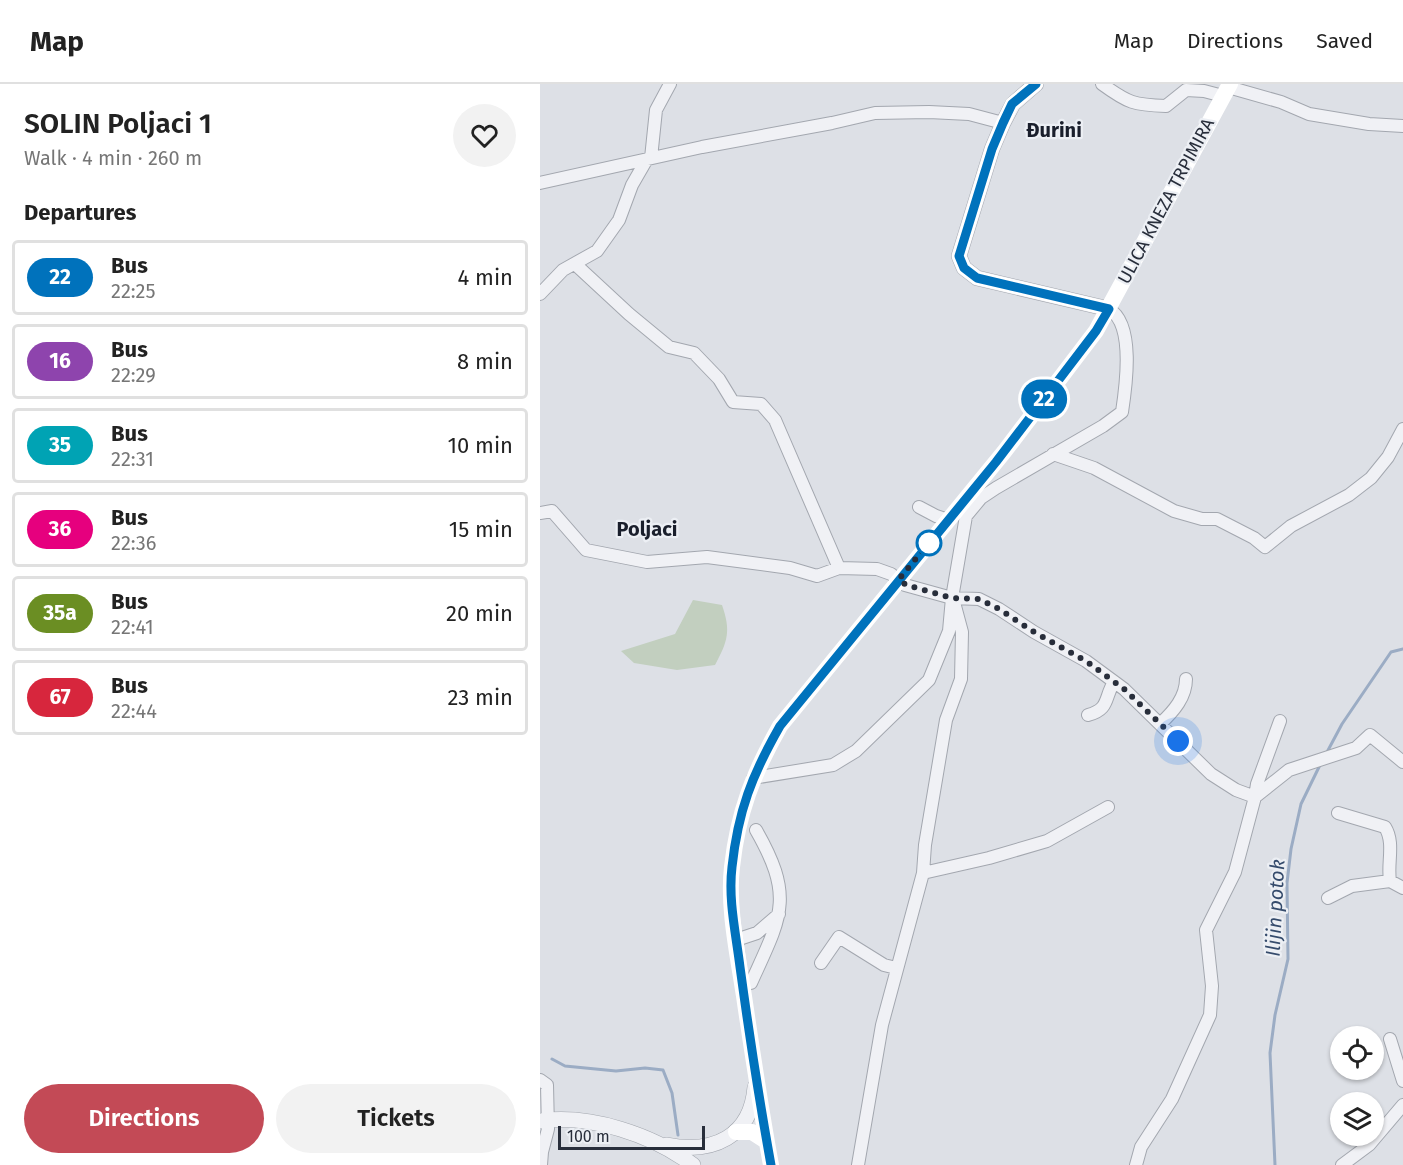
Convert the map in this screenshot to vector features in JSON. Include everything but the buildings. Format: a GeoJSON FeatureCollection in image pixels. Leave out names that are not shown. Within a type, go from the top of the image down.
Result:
{"type":"FeatureCollection","features":[{"type":"Feature","properties":{"kind":"main road","name":"ULICA KNEZA TRPIMIRA"},"geometry":{"type":"LineString","coordinates":[[771,1165],[756,1081],[732,907],[731,870],[736,833],[744,800],[759,762],[780,726],[1018,434],[1096,331],[1227,89]]}},
{"type":"Feature","properties":{"kind":"main road"},"geometry":{"type":"LineString","coordinates":[[735,1132],[752,1132],[766,1141]]}},
{"type":"Feature","properties":{"kind":"street"},"geometry":{"type":"LineString","coordinates":[[540,294],[563,270],[597,251],[619,220],[632,185],[649,159],[656,110],[670,84]]}},
{"type":"Feature","properties":{"kind":"street"},"geometry":{"type":"LineString","coordinates":[[753,778],[833,765],[856,751],[929,680],[949,631],[952,598],[966,516],[981,498],[1103,426],[1122,412],[1126,382],[1123,328],[1116,313],[1109,309],[977,278],[964,268],[959,256],[1003,123],[1012,104],[1036,84]]}},
{"type":"Feature","properties":{"kind":"street"},"geometry":{"type":"LineString","coordinates":[[1102,84],[1125,101],[1140,105],[1166,106],[1186,90],[1227,89],[1281,102],[1309,114],[1370,124],[1403,126]]}},
{"type":"Feature","properties":{"kind":"street"},"geometry":{"type":"LineString","coordinates":[[540,183],[875,113],[969,114],[1003,123]]}},
{"type":"Feature","properties":{"kind":"street"},"geometry":{"type":"LineString","coordinates":[[575,264],[669,347],[694,353],[719,379],[733,402],[761,404],[775,420],[839,568]]}},
{"type":"Feature","properties":{"kind":"street"},"geometry":{"type":"LineString","coordinates":[[1053,454],[1094,468],[1174,511],[1202,519],[1217,519],[1254,538],[1265,547],[1291,526],[1349,495],[1371,478],[1388,457],[1403,429]]}},
{"type":"Feature","properties":{"kind":"street"},"geometry":{"type":"LineString","coordinates":[[919,507],[948,520]]}},
{"type":"Feature","properties":{"kind":"street"},"geometry":{"type":"LineString","coordinates":[[540,513],[552,511],[586,550],[646,562],[707,557],[790,568],[817,576],[839,568],[877,569],[891,574],[906,585],[952,598],[979,599],[1086,661],[1114,682],[1160,723],[1211,774],[1236,790],[1256,797]]}},
{"type":"Feature","properties":{"kind":"street"},"geometry":{"type":"LineString","coordinates":[[858,1165],[875,1054],[923,873],[925,845],[946,720],[961,680],[962,632],[952,598]]}},
{"type":"Feature","properties":{"kind":"street"},"geometry":{"type":"LineString","coordinates":[[1160,723],[1186,691],[1186,679]]}},
{"type":"Feature","properties":{"kind":"street"},"geometry":{"type":"LineString","coordinates":[[1089,715],[1103,708],[1114,682]]}},
{"type":"Feature","properties":{"kind":"street"},"geometry":{"type":"LineString","coordinates":[[1136,1165],[1141,1147],[1172,1099],[1210,1015],[1212,986],[1206,930],[1235,872],[1256,797],[1257,784],[1280,721]]}},
{"type":"Feature","properties":{"kind":"street"},"geometry":{"type":"LineString","coordinates":[[1256,797],[1289,770],[1356,748],[1370,735],[1403,762]]}},
{"type":"Feature","properties":{"kind":"street"},"geometry":{"type":"LineString","coordinates":[[923,873],[989,858],[1047,841],[1108,807]]}},
{"type":"Feature","properties":{"kind":"street"},"geometry":{"type":"LineString","coordinates":[[1338,813],[1385,827],[1391,840],[1388,860],[1390,881]]}},
{"type":"Feature","properties":{"kind":"street"},"geometry":{"type":"LineString","coordinates":[[751,983],[776,928],[781,888],[771,855],[756,830]]}},
{"type":"Feature","properties":{"kind":"street"},"geometry":{"type":"LineString","coordinates":[[1328,898],[1352,886],[1390,881],[1403,888]]}},
{"type":"Feature","properties":{"kind":"street"},"geometry":{"type":"LineString","coordinates":[[736,940],[757,933],[779,914]]}},
{"type":"Feature","properties":{"kind":"street"},"geometry":{"type":"LineString","coordinates":[[821,963],[839,937],[884,965],[896,968]]}},
{"type":"Feature","properties":{"kind":"street"},"geometry":{"type":"LineString","coordinates":[[1390,1039],[1403,1081]]}},
{"type":"Feature","properties":{"kind":"street"},"geometry":{"type":"LineString","coordinates":[[540,1080],[547,1085],[541,1165]]}},
{"type":"Feature","properties":{"kind":"street"},"geometry":{"type":"LineString","coordinates":[[544,1120],[588,1122],[681,1147],[708,1146],[724,1140],[747,1119],[752,1110],[756,1081]]}},
{"type":"Feature","properties":{"kind":"street"},"geometry":{"type":"LineString","coordinates":[[1342,1165],[1369,1145],[1403,1105]]}},
{"type":"Feature","properties":{"kind":"street"},"geometry":{"type":"LineString","coordinates":[[663,1144],[693,1165]]}},
{"type":"Feature","properties":{"kind":"green space"},"geometry":{"type":"Polygon","coordinates":[[[693,600],[722,605],[727,622],[727,636],[715,665],[677,670],[634,663],[621,651],[675,634],[693,600]]]}},
{"type":"Feature","properties":{"kind":"waterway","name":"Ilijin potok"},"geometry":{"type":"LineString","coordinates":[[1326,754],[1342,724],[1391,652],[1403,649]]}},
{"type":"Feature","properties":{"kind":"waterway","name":"Ilijin potok"},"geometry":{"type":"LineString","coordinates":[[1275,1165],[1270,1053],[1275,1015],[1288,959],[1287,883],[1291,849],[1301,804],[1320,765]]}},
{"type":"Feature","properties":{"kind":"waterway"},"geometry":{"type":"LineString","coordinates":[[552,1059],[565,1066],[616,1071],[645,1068],[663,1070],[672,1093],[678,1135]]}},
{"type":"Feature","properties":{"kind":"bus line","name":"22"},"geometry":{"type":"LineString","coordinates":[[771,1165],[756,1081],[732,907],[731,870],[736,833],[744,800],[759,762],[780,726],[996,462],[1096,331],[1109,309],[977,278],[964,268],[959,256],[992,149],[1003,123],[1012,104],[1036,84]]}},
{"type":"Feature","properties":{"kind":"district","name":"Đurini"},"geometry":{"type":"Point","coordinates":[1054,130]}},
{"type":"Feature","properties":{"kind":"district","name":"Poljaci"},"geometry":{"type":"Point","coordinates":[647,529]}},
{"type":"Feature","properties":{"kind":"route"},"geometry":{"type":"LineString","coordinates":[[929,543],[899,579],[906,585],[952,598],[979,599],[999,609],[1086,661],[1124,689],[1178,741]]}}]}
